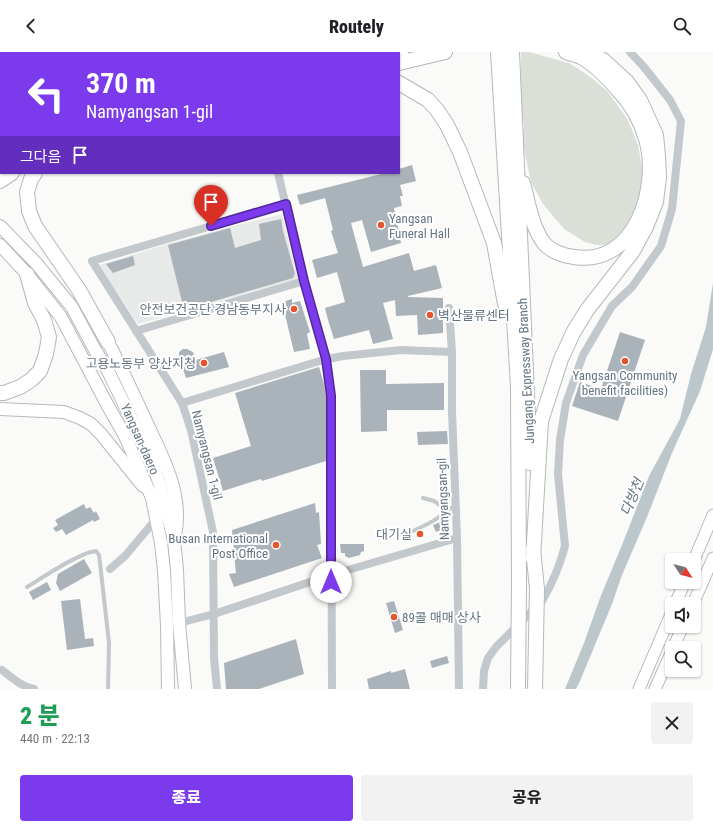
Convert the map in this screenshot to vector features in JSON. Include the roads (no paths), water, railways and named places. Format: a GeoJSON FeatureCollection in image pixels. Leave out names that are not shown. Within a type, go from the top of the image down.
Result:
{"type":"FeatureCollection","features":[{"type":"Feature","properties":{"kind":"highway"},"geometry":{"type":"LineString","coordinates":[[400,64],[445,52]]}},
{"type":"Feature","properties":{"kind":"highway"},"geometry":{"type":"LineString","coordinates":[[516,154],[532,219],[544,243],[550,248],[566,256],[581,259],[601,256],[613,251],[630,234],[642,209],[650,178],[650,159],[646,139],[639,120],[628,101],[608,79],[581,57],[566,52]]}},
{"type":"Feature","properties":{"kind":"highway"},"geometry":{"type":"LineString","coordinates":[[533,559],[541,421],[561,358],[574,331],[587,310],[633,251],[646,227],[656,202],[659,177],[656,136],[640,100],[627,82],[603,60],[589,52]]}},
{"type":"Feature","properties":{"kind":"highway","name":"Jungang Expressway Branch"},"geometry":{"type":"LineString","coordinates":[[512,55],[528,405],[533,559],[537,589],[535,689]]}},
{"type":"Feature","properties":{"kind":"highway","name":"Jungang Expressway Branch"},"geometry":{"type":"LineString","coordinates":[[498,56],[518,386],[518,689]]}},
{"type":"Feature","properties":{"kind":"highway"},"geometry":{"type":"LineString","coordinates":[[400,84],[428,100],[437,110],[447,125],[460,152],[494,243],[518,386]]}},
{"type":"Feature","properties":{"kind":"highway"},"geometry":{"type":"LineString","coordinates":[[0,181],[10,174]]}},
{"type":"Feature","properties":{"kind":"highway"},"geometry":{"type":"LineString","coordinates":[[34,174],[31,179],[27,192],[29,211],[35,226],[79,290],[108,342]]}},
{"type":"Feature","properties":{"kind":"highway"},"geometry":{"type":"LineString","coordinates":[[0,393],[20,388],[31,380],[40,371],[46,354],[49,337],[44,320],[35,303],[27,274]]}},
{"type":"Feature","properties":{"kind":"main road","name":"Yangsan-daero"},"geometry":{"type":"LineString","coordinates":[[0,226],[36,263],[72,307],[108,371],[151,459],[160,485],[174,540],[185,689]]}},
{"type":"Feature","properties":{"kind":"main road","name":"Yangsan-daero"},"geometry":{"type":"LineString","coordinates":[[0,245],[27,274],[61,316],[125,436],[152,498],[157,518],[164,571],[168,689]]}},
{"type":"Feature","properties":{"kind":"main road"},"geometry":{"type":"LineString","coordinates":[[108,342],[167,466],[178,513],[174,540]]}},
{"type":"Feature","properties":{"kind":"main road"},"geometry":{"type":"LineString","coordinates":[[0,408],[64,412],[91,424],[101,434],[152,498]]}},
{"type":"Feature","properties":{"kind":"main road"},"geometry":{"type":"LineString","coordinates":[[698,553],[709,534],[713,515]]}},
{"type":"Feature","properties":{"kind":"main road"},"geometry":{"type":"LineString","coordinates":[[696,597],[713,558]]}},
{"type":"Feature","properties":{"kind":"main road"},"geometry":{"type":"LineString","coordinates":[[639,689],[665,628]]}},
{"type":"Feature","properties":{"kind":"main road"},"geometry":{"type":"LineString","coordinates":[[655,689],[665,667]]}},
{"type":"Feature","properties":{"kind":"street"},"geometry":{"type":"LineString","coordinates":[[483,689],[484,671],[488,658],[496,647],[542,601],[565,546],[558,474],[560,440],[566,403],[583,355],[612,306],[632,287],[661,246],[672,209],[681,121],[670,100],[630,52]]}},
{"type":"Feature","properties":{"kind":"street"},"geometry":{"type":"LineString","coordinates":[[278,174],[304,281],[326,359],[331,396],[332,689]]}},
{"type":"Feature","properties":{"kind":"street","name":"Namyangsan 1-gil"},"geometry":{"type":"LineString","coordinates":[[217,689],[214,658],[213,532],[191,430],[182,403],[92,261],[286,204]]}},
{"type":"Feature","properties":{"kind":"street"},"geometry":{"type":"LineString","coordinates":[[136,331],[304,281]]}},
{"type":"Feature","properties":{"kind":"street","name":"Namyangsan-gil"},"geometry":{"type":"LineString","coordinates":[[449,308],[452,352],[452,411],[457,538],[459,689]]}},
{"type":"Feature","properties":{"kind":"street"},"geometry":{"type":"LineString","coordinates":[[182,403],[326,359],[401,350],[452,352]]}},
{"type":"Feature","properties":{"kind":"street"},"geometry":{"type":"LineString","coordinates":[[110,568],[125,556],[157,518]]}},
{"type":"Feature","properties":{"kind":"street"},"geometry":{"type":"LineString","coordinates":[[179,623],[214,614],[331,575],[457,538]]}},
{"type":"Feature","properties":{"kind":"street"},"geometry":{"type":"LineString","coordinates":[[1,668],[16,681],[26,687],[34,689]]}},
{"type":"Feature","properties":{"kind":"lane"},"geometry":{"type":"LineString","coordinates":[[423,498],[434,501],[440,505]]}},
{"type":"Feature","properties":{"kind":"lane"},"geometry":{"type":"LineString","coordinates":[[413,531],[440,517],[451,507],[456,506]]}},
{"type":"Feature","properties":{"kind":"lane"},"geometry":{"type":"LineString","coordinates":[[27,587],[90,551],[96,551],[99,555],[109,644],[108,689]]}},
{"type":"Feature","properties":{"kind":"place","name":"Yangsan Funeral Hall"},"geometry":{"type":"Point","coordinates":[381,225]}},
{"type":"Feature","properties":{"kind":"place","name":"안전보건공단 경남동부지사"},"geometry":{"type":"Point","coordinates":[294,309]}},
{"type":"Feature","properties":{"kind":"place","name":"벽산물류센터"},"geometry":{"type":"Point","coordinates":[430,315]}},
{"type":"Feature","properties":{"kind":"place","name":"Yangsan Community benefit facilities)"},"geometry":{"type":"Point","coordinates":[625,361]}},
{"type":"Feature","properties":{"kind":"place","name":"고용노동부 양산지청"},"geometry":{"type":"Point","coordinates":[204,363]}},
{"type":"Feature","properties":{"kind":"place","name":"대기실"},"geometry":{"type":"Point","coordinates":[420,534]}},
{"type":"Feature","properties":{"kind":"place","name":"Busan International Post Office"},"geometry":{"type":"Point","coordinates":[276,545]}},
{"type":"Feature","properties":{"kind":"place","name":"89콜 매매 상사"},"geometry":{"type":"Point","coordinates":[394,617]}},
{"type":"Feature","properties":{"kind":"water label","name":"다방천"},"geometry":{"type":"Point","coordinates":[632,497]}}]}
